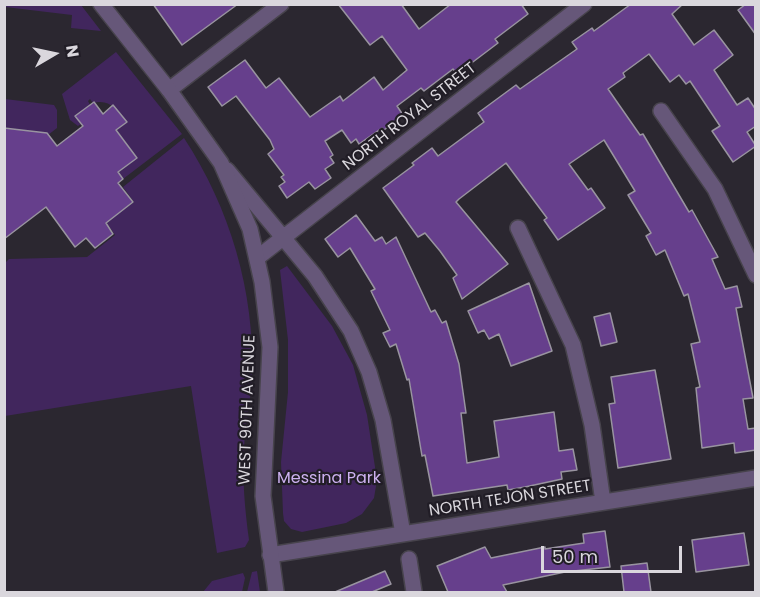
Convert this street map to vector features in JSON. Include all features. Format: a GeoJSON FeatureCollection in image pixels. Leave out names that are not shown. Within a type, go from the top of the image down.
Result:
{"type":"FeatureCollection","features":[{"type":"Feature","properties":{"kind":"street","name":"WEST 90TH AVENUE"},"geometry":{"type":"LineString","coordinates":[[101,4],[169,90],[221,163],[333,303],[351,331],[369,372],[383,420],[403,534]]}},
{"type":"Feature","properties":{"kind":"street"},"geometry":{"type":"LineString","coordinates":[[169,90],[280,4]]}},
{"type":"Feature","properties":{"kind":"street","name":"NORTH ROYAL STREET"},"geometry":{"type":"LineString","coordinates":[[257,258],[584,4]]}},
{"type":"Feature","properties":{"kind":"street"},"geometry":{"type":"LineString","coordinates":[[661,111],[715,189],[756,275]]}},
{"type":"Feature","properties":{"kind":"street","name":"WEST 90TH AVENUE"},"geometry":{"type":"LineString","coordinates":[[221,163],[238,197],[257,258],[265,302],[270,347],[263,486],[276,592]]}},
{"type":"Feature","properties":{"kind":"street"},"geometry":{"type":"LineString","coordinates":[[518,228],[573,345],[591,425],[603,502]]}},
{"type":"Feature","properties":{"kind":"street","name":"NORTH TEJON STREET"},"geometry":{"type":"LineString","coordinates":[[270,555],[756,478]]}},
{"type":"Feature","properties":{"kind":"street"},"geometry":{"type":"LineString","coordinates":[[409,559],[414,592]]}},
{"type":"Feature","properties":{"kind":"green space"},"geometry":{"type":"Polygon","coordinates":[[[5,4],[81,5],[101,31],[71,28],[72,15],[5,7],[5,4]]]}},
{"type":"Feature","properties":{"kind":"green space"},"geometry":{"type":"Polygon","coordinates":[[[116,52],[182,134],[123,179],[118,172],[137,157],[114,132],[126,122],[112,106],[104,102],[93,103],[90,99],[88,101],[90,105],[75,116],[81,124],[78,126],[70,120],[62,94],[116,52]]]}},
{"type":"Feature","properties":{"kind":"green space"},"geometry":{"type":"Polygon","coordinates":[[[5,99],[54,105],[57,110],[57,128],[48,135],[5,128],[5,99]]]}},
{"type":"Feature","properties":{"kind":"green space"},"geometry":{"type":"Polygon","coordinates":[[[184,138],[200,165],[227,222],[244,282],[252,345],[252,376],[243,460],[249,540],[245,547],[217,553],[191,386],[5,416],[5,263],[9,259],[87,257],[115,235],[106,222],[134,202],[123,187],[184,138]]]}},
{"type":"Feature","properties":{"kind":"green space","name":"Messina Park"},"geometry":{"type":"Polygon","coordinates":[[[287,266],[332,326],[353,365],[367,415],[377,480],[374,498],[362,514],[346,523],[302,532],[291,529],[284,521],[283,513],[281,462],[288,392],[288,340],[280,270],[287,266]]]}},
{"type":"Feature","properties":{"kind":"green space"},"geometry":{"type":"Polygon","coordinates":[[[257,571],[260,592],[247,592],[252,572],[257,571]]]}},
{"type":"Feature","properties":{"kind":"green space"},"geometry":{"type":"Polygon","coordinates":[[[243,573],[245,578],[242,592],[203,592],[212,581],[243,573]]]}},
{"type":"Feature","properties":{"kind":"building"},"geometry":{"type":"Polygon","coordinates":[[[153,4],[238,4],[182,45],[153,4]]]}},
{"type":"Feature","properties":{"kind":"building"},"geometry":{"type":"Polygon","coordinates":[[[338,4],[401,4],[419,29],[451,4],[521,4],[528,14],[495,39],[498,43],[457,74],[453,69],[424,91],[421,88],[397,106],[403,115],[384,130],[382,128],[359,144],[356,139],[351,143],[342,130],[325,141],[333,155],[330,157],[334,163],[325,169],[331,178],[315,189],[309,182],[287,198],[279,186],[285,182],[281,177],[284,175],[268,154],[274,149],[270,140],[236,96],[222,106],[208,87],[245,60],[266,88],[279,78],[310,117],[340,96],[343,101],[374,77],[383,90],[407,70],[382,36],[370,45],[338,4]]]}},
{"type":"Feature","properties":{"kind":"building"},"geometry":{"type":"Polygon","coordinates":[[[631,4],[683,4],[672,14],[694,45],[714,30],[733,55],[714,70],[737,105],[748,98],[756,110],[756,126],[747,132],[756,146],[733,162],[712,131],[720,126],[690,81],[686,84],[679,75],[670,82],[649,54],[623,73],[625,77],[608,89],[640,135],[643,134],[689,212],[692,210],[718,257],[712,259],[725,289],[737,286],[742,307],[736,308],[753,398],[743,399],[748,429],[756,428],[756,450],[735,453],[734,443],[702,448],[696,388],[700,387],[691,344],[700,342],[688,294],[684,296],[665,250],[656,255],[646,236],[651,233],[628,195],[635,191],[604,140],[569,164],[588,190],[591,188],[605,208],[558,240],[544,220],[547,218],[506,163],[456,202],[508,264],[462,299],[453,278],[457,275],[440,251],[425,233],[418,237],[383,188],[432,148],[438,156],[484,122],[478,113],[516,85],[520,89],[577,49],[572,42],[592,28],[594,31],[631,4]]]}},
{"type":"Feature","properties":{"kind":"building"},"geometry":{"type":"Polygon","coordinates":[[[746,4],[756,4],[756,35],[738,10],[746,4]]]}},
{"type":"Feature","properties":{"kind":"building"},"geometry":{"type":"Polygon","coordinates":[[[94,102],[103,114],[113,105],[127,122],[116,130],[137,158],[118,172],[123,179],[118,183],[133,202],[106,223],[113,234],[95,248],[86,238],[75,247],[46,207],[4,239],[4,128],[47,133],[57,146],[83,126],[75,116],[94,102]]]}},
{"type":"Feature","properties":{"kind":"building"},"geometry":{"type":"Polygon","coordinates":[[[356,215],[375,241],[382,237],[386,244],[396,237],[431,312],[435,310],[442,323],[446,321],[459,364],[466,413],[461,413],[467,463],[499,457],[494,421],[554,412],[559,451],[573,449],[577,470],[561,472],[562,479],[525,487],[508,490],[507,485],[433,496],[425,455],[422,456],[409,379],[407,380],[396,344],[390,347],[383,333],[390,330],[371,291],[375,289],[350,248],[338,257],[325,239],[356,215]]]}},
{"type":"Feature","properties":{"kind":"building"},"geometry":{"type":"Polygon","coordinates":[[[529,283],[552,351],[511,366],[499,334],[489,339],[484,330],[478,333],[468,311],[529,283]]]}},
{"type":"Feature","properties":{"kind":"building"},"geometry":{"type":"Polygon","coordinates":[[[610,313],[617,342],[601,346],[594,317],[610,313]]]}},
{"type":"Feature","properties":{"kind":"building"},"geometry":{"type":"Polygon","coordinates":[[[655,370],[671,459],[618,468],[609,404],[615,403],[611,377],[655,370]]]}},
{"type":"Feature","properties":{"kind":"building"},"geometry":{"type":"Polygon","coordinates":[[[605,531],[610,567],[565,572],[503,585],[507,592],[448,592],[437,566],[485,547],[491,558],[545,547],[545,549],[584,543],[583,534],[605,531]]]}},
{"type":"Feature","properties":{"kind":"building"},"geometry":{"type":"Polygon","coordinates":[[[744,533],[749,565],[696,572],[692,540],[744,533]]]}},
{"type":"Feature","properties":{"kind":"building"},"geometry":{"type":"Polygon","coordinates":[[[647,563],[651,592],[624,592],[621,566],[647,563]]]}},
{"type":"Feature","properties":{"kind":"building"},"geometry":{"type":"Polygon","coordinates":[[[385,571],[391,584],[372,592],[335,592],[385,571]]]}}]}
